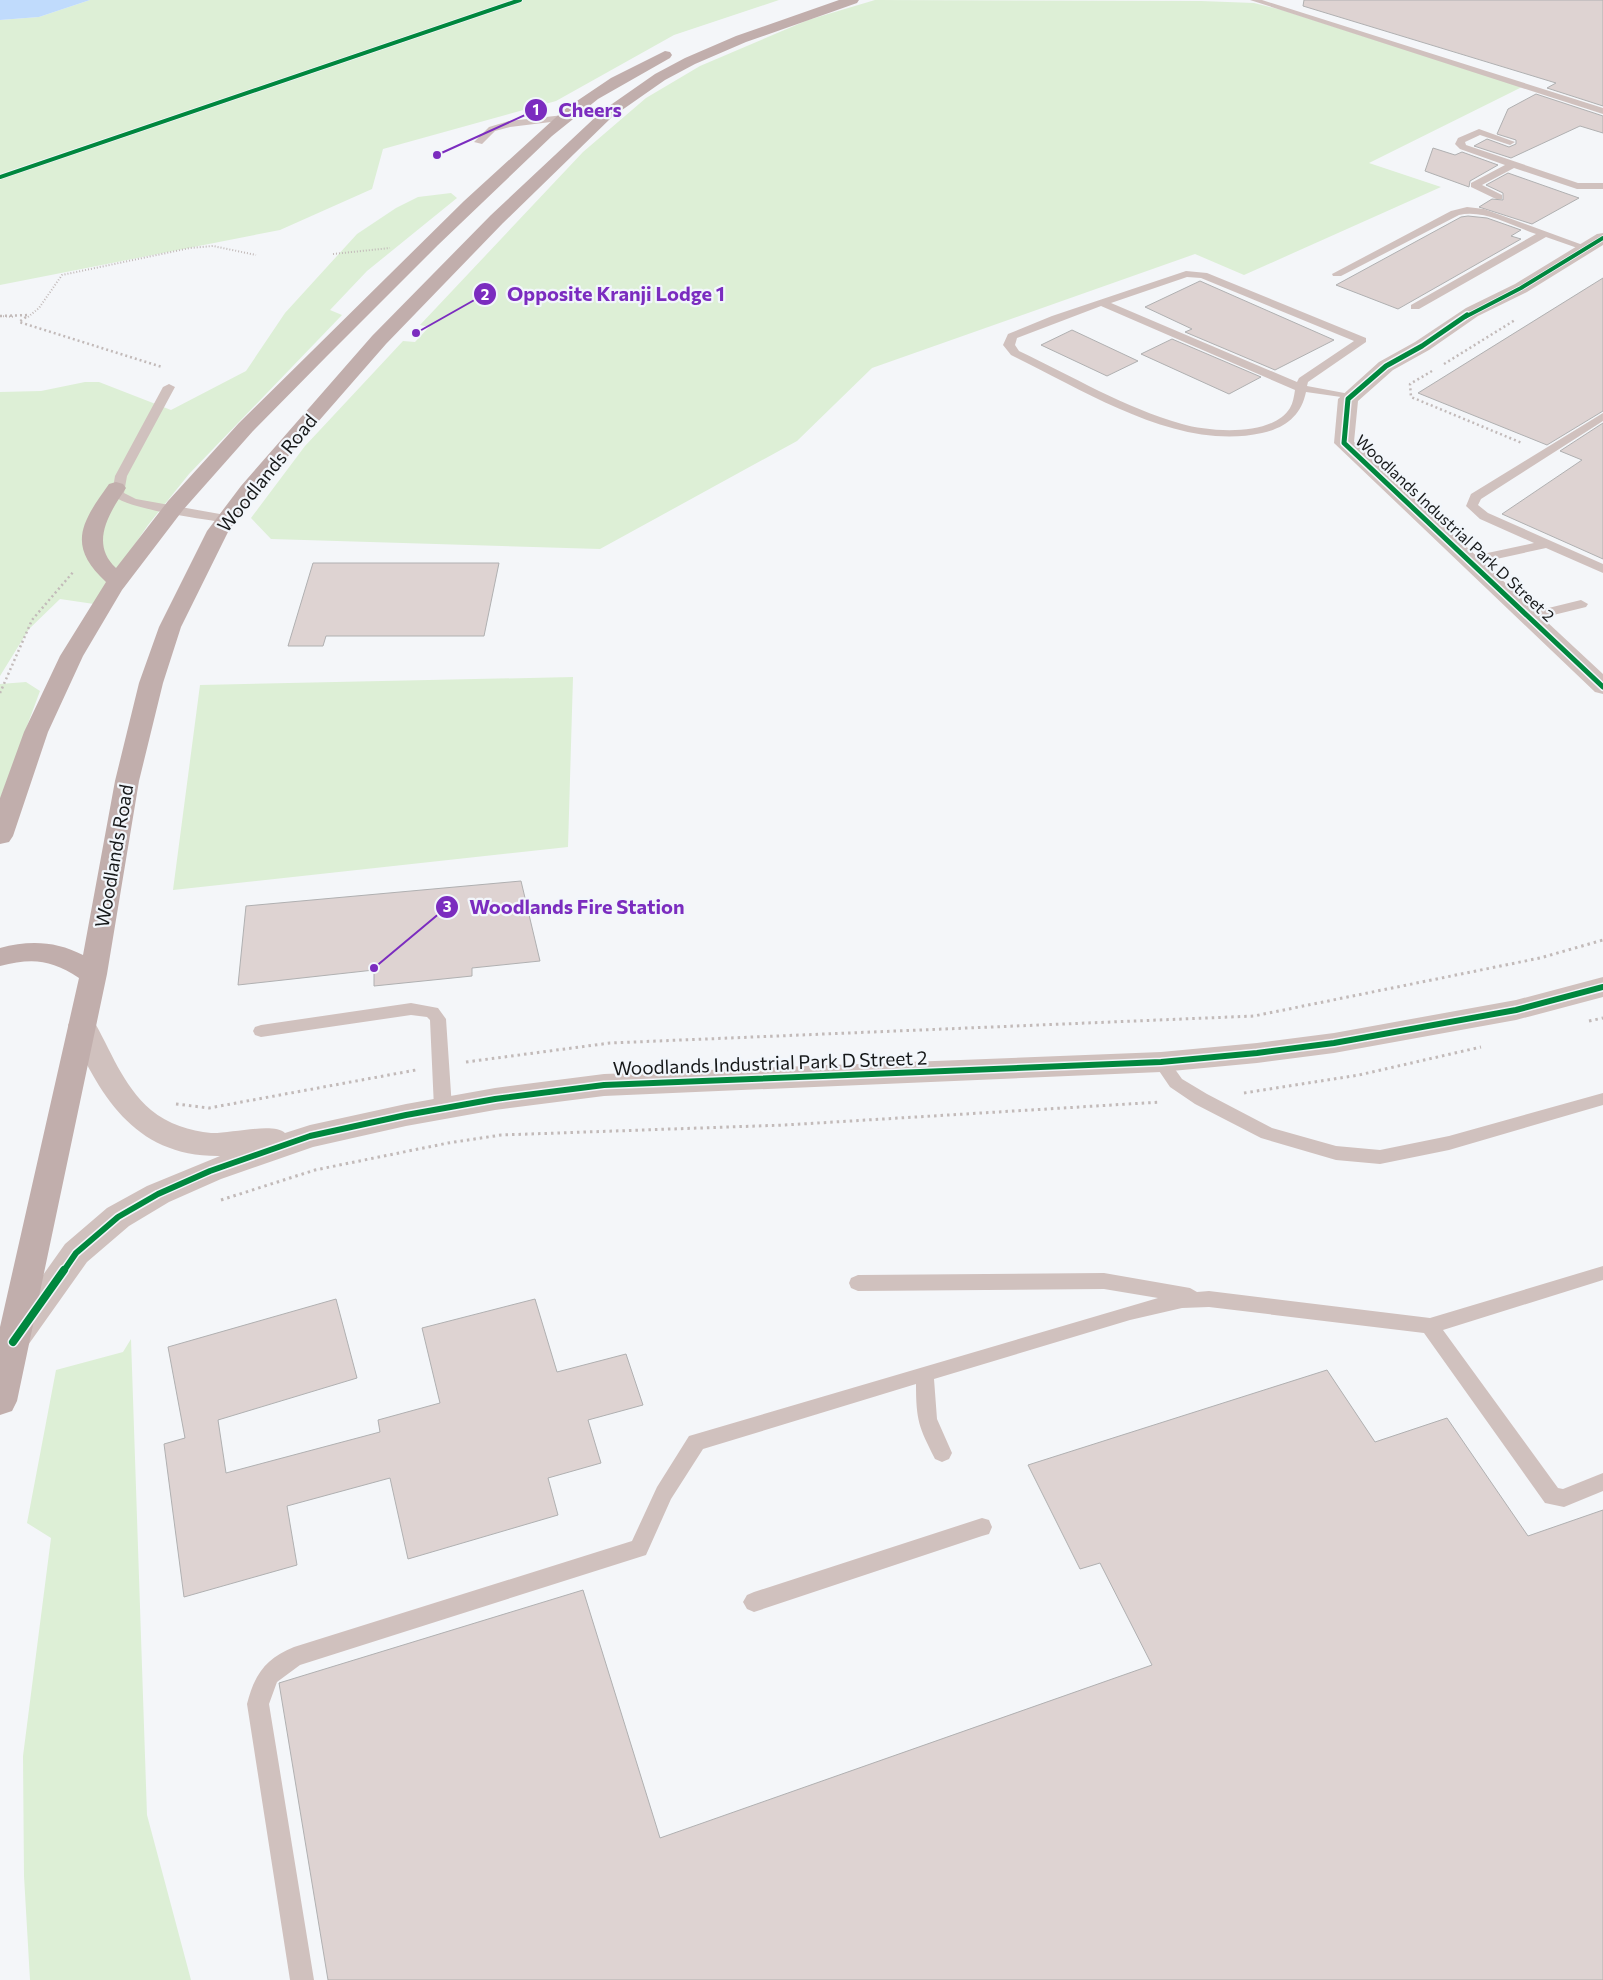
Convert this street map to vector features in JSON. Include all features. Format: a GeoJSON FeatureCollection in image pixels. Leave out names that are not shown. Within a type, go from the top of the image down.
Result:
{"type":"FeatureCollection","features":[{"type":"Feature","properties":{"kind":"main road","name":"Woodlands Road"},"geometry":{"type":"LineString","coordinates":[[0,1401],[93,974],[127,781],[151,683],[170,627],[193,578],[227,519],[248,490],[379,340],[497,219],[607,114],[660,77],[690,61],[741,39],[852,0]]}},
{"type":"Feature","properties":{"kind":"main road"},"geometry":{"type":"LineString","coordinates":[[731,26],[748,20]]}},
{"type":"Feature","properties":{"kind":"main road"},"geometry":{"type":"LineString","coordinates":[[0,836],[15,787],[54,694],[82,635],[117,580],[172,509],[264,408],[408,263],[564,118],[619,80],[680,48]]}},
{"type":"Feature","properties":{"kind":"main road"},"geometry":{"type":"LineString","coordinates":[[116,488],[98,515],[90,539],[91,550],[103,569],[117,580]]}},
{"type":"Feature","properties":{"kind":"main road"},"geometry":{"type":"LineString","coordinates":[[0,957],[35,951],[63,955],[93,974]]}},
{"type":"Feature","properties":{"kind":"street"},"geometry":{"type":"LineString","coordinates":[[1350,397],[1386,366],[1422,346],[1472,312],[1521,288],[1594,243]]}},
{"type":"Feature","properties":{"kind":"street","name":"Woodlands Industrial Park D Street 2"},"geometry":{"type":"LineString","coordinates":[[1350,397],[1348,399],[1344,443],[1603,687]]}},
{"type":"Feature","properties":{"kind":"street","name":"Woodlands Industrial Park D Street 2"},"geometry":{"type":"LineString","coordinates":[[82,1025],[107,1078],[125,1103],[148,1124],[177,1137],[209,1144],[310,1136],[443,1108],[604,1085],[1161,1062],[1334,1043],[1516,1010],[1603,987]]}},
{"type":"Feature","properties":{"kind":"street","name":"Woodlands Industrial Park D Street 2"},"geometry":{"type":"LineString","coordinates":[[13,1342],[76,1254],[118,1217],[158,1194],[193,1179],[310,1136]]}},
{"type":"Feature","properties":{"kind":"lane"},"geometry":{"type":"LineString","coordinates":[[1254,0],[1603,111]]}},
{"type":"Feature","properties":{"kind":"lane"},"geometry":{"type":"LineString","coordinates":[[479,142],[492,129],[508,124],[564,118]]}},
{"type":"Feature","properties":{"kind":"lane"},"geometry":{"type":"LineString","coordinates":[[1510,142],[1479,132],[1461,140],[1460,144],[1463,147],[1577,186],[1596,188],[1603,186]]}},
{"type":"Feature","properties":{"kind":"lane"},"geometry":{"type":"LineString","coordinates":[[1499,197],[1474,185],[1513,164]]}},
{"type":"Feature","properties":{"kind":"lane"},"geometry":{"type":"LineString","coordinates":[[1338,274],[1454,212],[1467,210],[1480,211],[1544,234],[1594,243]]}},
{"type":"Feature","properties":{"kind":"lane"},"geometry":{"type":"LineString","coordinates":[[1415,307],[1544,234]]}},
{"type":"Feature","properties":{"kind":"lane"},"geometry":{"type":"LineString","coordinates":[[1186,274],[1203,275],[1362,340],[1303,380],[1300,388],[1294,411],[1281,424],[1244,434],[1196,431],[1167,423],[1032,362],[1015,353],[1009,345],[1012,336],[1103,303],[1186,274]]}},
{"type":"Feature","properties":{"kind":"lane"},"geometry":{"type":"LineString","coordinates":[[1103,303],[1300,388],[1350,397]]}},
{"type":"Feature","properties":{"kind":"lane"},"geometry":{"type":"LineString","coordinates":[[169,386],[116,488],[118,495],[124,500],[227,519]]}},
{"type":"Feature","properties":{"kind":"lane"},"geometry":{"type":"LineString","coordinates":[[1603,416],[1475,497],[1472,506],[1484,516],[1603,569]]}},
{"type":"Feature","properties":{"kind":"lane"},"geometry":{"type":"LineString","coordinates":[[1469,561],[1547,544]]}},
{"type":"Feature","properties":{"kind":"lane"},"geometry":{"type":"LineString","coordinates":[[1529,617],[1581,604]]}},
{"type":"Feature","properties":{"kind":"lane"},"geometry":{"type":"LineString","coordinates":[[261,1030],[412,1009],[432,1012],[438,1019],[443,1108]]}},
{"type":"Feature","properties":{"kind":"lane"},"geometry":{"type":"LineString","coordinates":[[1161,1062],[1176,1083],[1201,1099],[1267,1132],[1336,1153],[1380,1157],[1449,1142],[1603,1099]]}},
{"type":"Feature","properties":{"kind":"lane"},"geometry":{"type":"LineString","coordinates":[[858,1283],[1104,1281],[1209,1299],[1430,1326],[1603,1273]]}},
{"type":"Feature","properties":{"kind":"lane"},"geometry":{"type":"LineString","coordinates":[[302,1980],[258,1704],[268,1673],[294,1657],[639,1548],[657,1504],[674,1472],[696,1442],[1130,1312],[1182,1300],[1209,1299]]}},
{"type":"Feature","properties":{"kind":"lane"},"geometry":{"type":"LineString","coordinates":[[1430,1326],[1552,1498],[1564,1498],[1603,1482]]}},
{"type":"Feature","properties":{"kind":"lane"},"geometry":{"type":"LineString","coordinates":[[924,1375],[926,1383],[925,1409],[929,1428],[942,1453]]}},
{"type":"Feature","properties":{"kind":"lane"},"geometry":{"type":"LineString","coordinates":[[754,1602],[982,1527]]}},
{"type":"Feature","properties":{"kind":"path"},"geometry":{"type":"LineString","coordinates":[[162,367],[18,322],[39,308],[62,275],[205,246],[256,255]]}},
{"type":"Feature","properties":{"kind":"path"},"geometry":{"type":"LineString","coordinates":[[333,254],[394,247]]}},
{"type":"Feature","properties":{"kind":"path"},"geometry":{"type":"LineString","coordinates":[[0,316],[27,317]]}},
{"type":"Feature","properties":{"kind":"path"},"geometry":{"type":"LineString","coordinates":[[1444,364],[1519,317]]}},
{"type":"Feature","properties":{"kind":"path"},"geometry":{"type":"LineString","coordinates":[[1436,369],[1410,384],[1411,397],[1545,453]]}},
{"type":"Feature","properties":{"kind":"path"},"geometry":{"type":"LineString","coordinates":[[0,693],[32,620],[76,569]]}},
{"type":"Feature","properties":{"kind":"path"},"geometry":{"type":"LineString","coordinates":[[172,1103],[209,1108],[441,1065],[610,1043],[1254,1016],[1540,958],[1603,940]]}},
{"type":"Feature","properties":{"kind":"path"},"geometry":{"type":"LineString","coordinates":[[220,1201],[315,1170],[448,1143],[501,1135],[785,1125],[1201,1099],[1359,1075]]}},
{"type":"Feature","properties":{"kind":"green space"},"geometry":{"type":"Polygon","coordinates":[[[90,0],[779,0],[674,35],[556,101],[383,149],[372,189],[280,230],[0,285],[0,20],[39,17],[90,0]]]}},
{"type":"Feature","properties":{"kind":"green space"},"geometry":{"type":"Polygon","coordinates":[[[875,0],[1201,1],[1254,3],[1282,10],[1522,87],[1369,163],[1441,187],[1244,275],[1195,254],[872,368],[797,441],[600,549],[271,539],[251,518],[305,446],[403,341],[415,342],[429,327],[420,325],[583,152],[646,98],[700,66],[808,20],[875,0]]]}},
{"type":"Feature","properties":{"kind":"green space"},"geometry":{"type":"Polygon","coordinates":[[[451,193],[457,198],[367,271],[330,310],[342,315],[189,474],[148,525],[94,604],[60,599],[29,629],[0,676],[0,392],[41,391],[85,382],[99,382],[171,410],[246,371],[285,313],[357,234],[396,208],[418,197],[451,193]]]}},
{"type":"Feature","properties":{"kind":"green space"},"geometry":{"type":"Polygon","coordinates":[[[573,677],[568,847],[173,890],[200,685],[573,677]]]}},
{"type":"Feature","properties":{"kind":"green space"},"geometry":{"type":"Polygon","coordinates":[[[26,682],[40,691],[0,799],[0,684],[26,682]]]}},
{"type":"Feature","properties":{"kind":"green space"},"geometry":{"type":"Polygon","coordinates":[[[131,1339],[147,1815],[191,1980],[30,1980],[24,1876],[23,1756],[51,1538],[27,1523],[56,1370],[123,1352],[131,1339]]]}},
{"type":"Feature","properties":{"kind":"water"},"geometry":{"type":"Polygon","coordinates":[[[0,0],[90,0],[39,17],[0,20],[0,0]]]}},
{"type":"Feature","properties":{"kind":"building"},"geometry":{"type":"Polygon","coordinates":[[[1304,0],[1603,0],[1603,106],[1547,88],[1556,83],[1303,6],[1304,0]]]}},
{"type":"Feature","properties":{"kind":"building"},"geometry":{"type":"Polygon","coordinates":[[[1536,94],[1603,116],[1603,133],[1580,126],[1511,158],[1474,146],[1487,139],[1509,147],[1516,144],[1516,140],[1497,134],[1508,109],[1536,94]]]}},
{"type":"Feature","properties":{"kind":"building"},"geometry":{"type":"Polygon","coordinates":[[[1433,148],[1455,155],[1462,152],[1498,165],[1470,181],[1469,187],[1425,171],[1433,148]]]}},
{"type":"Feature","properties":{"kind":"building"},"geometry":{"type":"Polygon","coordinates":[[[1508,173],[1579,198],[1532,224],[1479,207],[1492,199],[1503,200],[1503,193],[1486,185],[1508,173]]]}},
{"type":"Feature","properties":{"kind":"building"},"geometry":{"type":"Polygon","coordinates":[[[1461,217],[1487,218],[1521,230],[1511,236],[1521,239],[1398,309],[1336,285],[1461,217]]]}},
{"type":"Feature","properties":{"kind":"building"},"geometry":{"type":"Polygon","coordinates":[[[1603,278],[1603,411],[1547,445],[1418,393],[1603,278]]]}},
{"type":"Feature","properties":{"kind":"building"},"geometry":{"type":"Polygon","coordinates":[[[1200,281],[1334,340],[1275,370],[1185,332],[1192,329],[1145,307],[1200,281]]]}},
{"type":"Feature","properties":{"kind":"building"},"geometry":{"type":"Polygon","coordinates":[[[1072,330],[1138,361],[1107,376],[1041,345],[1072,330]]]}},
{"type":"Feature","properties":{"kind":"building"},"geometry":{"type":"Polygon","coordinates":[[[1172,339],[1261,377],[1229,394],[1141,354],[1172,339]]]}},
{"type":"Feature","properties":{"kind":"building"},"geometry":{"type":"Polygon","coordinates":[[[1603,423],[1603,559],[1502,514],[1582,460],[1560,451],[1603,423]]]}},
{"type":"Feature","properties":{"kind":"building"},"geometry":{"type":"Polygon","coordinates":[[[313,563],[499,563],[484,636],[326,636],[323,646],[288,646],[313,563]]]}},
{"type":"Feature","properties":{"kind":"building"},"geometry":{"type":"Polygon","coordinates":[[[521,881],[540,961],[472,968],[472,976],[374,986],[374,970],[238,985],[246,906],[521,881]]]}},
{"type":"Feature","properties":{"kind":"building"},"geometry":{"type":"Polygon","coordinates":[[[336,1299],[357,1378],[218,1420],[226,1473],[380,1432],[378,1420],[440,1403],[422,1328],[535,1299],[557,1372],[626,1354],[643,1405],[588,1420],[601,1463],[548,1478],[558,1515],[408,1559],[390,1478],[287,1506],[297,1565],[184,1597],[164,1444],[185,1438],[168,1347],[336,1299]]]}},
{"type":"Feature","properties":{"kind":"building"},"geometry":{"type":"Polygon","coordinates":[[[1327,1370],[1375,1442],[1447,1418],[1528,1536],[1603,1510],[1603,1980],[328,1980],[279,1683],[583,1590],[660,1838],[1152,1665],[1100,1563],[1080,1569],[1028,1465],[1327,1370]]]}},
{"type":"Feature","properties":{"kind":"cycle path"},"geometry":{"type":"LineString","coordinates":[[0,177],[520,0]]}},
{"type":"Feature","properties":{"kind":"cycle path"},"geometry":{"type":"LineString","coordinates":[[1603,238],[1521,288],[1472,312],[1422,346],[1386,366],[1348,399],[1344,443],[1603,687]]}},
{"type":"Feature","properties":{"kind":"cycle path"},"geometry":{"type":"LineString","coordinates":[[13,1342],[76,1253],[118,1217],[158,1194],[210,1171],[310,1136],[406,1115],[495,1099],[604,1085],[1161,1062],[1257,1053],[1334,1043],[1516,1010],[1603,987]]}},
{"type":"Feature","properties":{"kind":"place","name":"Cheers"},"geometry":{"type":"Point","coordinates":[437,155]}},
{"type":"Feature","properties":{"kind":"place","name":"Opposite Kranji Lodge 1"},"geometry":{"type":"Point","coordinates":[416,333]}},
{"type":"Feature","properties":{"kind":"place","name":"Woodlands Fire Station"},"geometry":{"type":"Point","coordinates":[374,968]}}]}
